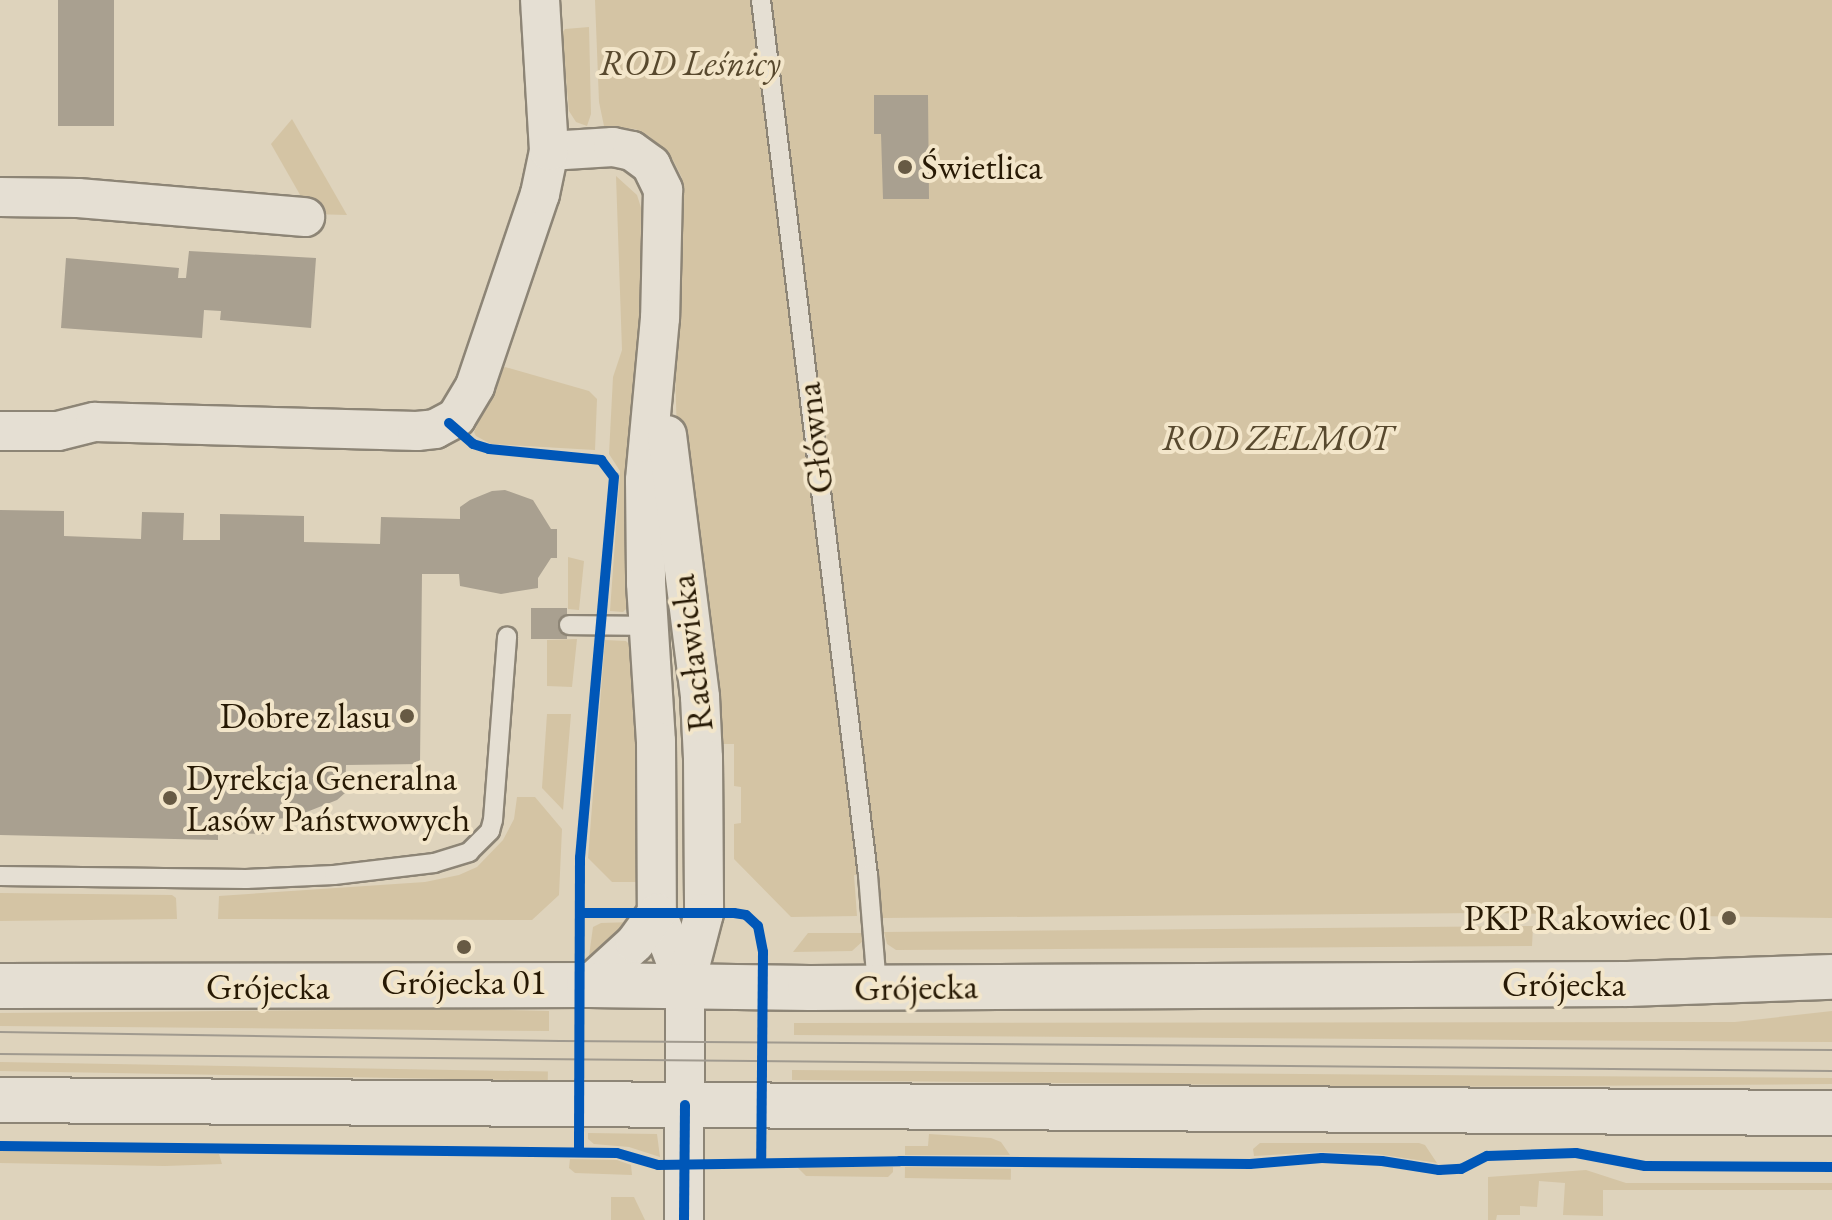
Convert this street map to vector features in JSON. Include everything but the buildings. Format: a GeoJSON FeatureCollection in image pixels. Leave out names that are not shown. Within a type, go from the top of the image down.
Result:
{"type":"FeatureCollection","features":[{"type":"Feature","properties":{"kind":"main road","name":"Grójecka"},"geometry":{"type":"LineString","coordinates":[[0,986],[1628,984],[1832,977]]}},
{"type":"Feature","properties":{"kind":"main road"},"geometry":{"type":"LineString","coordinates":[[0,1100],[1832,1113]]}},
{"type":"Feature","properties":{"kind":"street"},"geometry":{"type":"LineString","coordinates":[[0,431],[58,431],[95,422],[417,431],[449,423],[466,405],[475,386],[540,194],[549,151],[540,0]]}},
{"type":"Feature","properties":{"kind":"street","name":"Racławicka"},"geometry":{"type":"LineString","coordinates":[[549,151],[624,149],[647,160],[663,190],[665,215],[660,318],[645,480],[649,626],[656,741],[657,913],[685,986]]}},
{"type":"Feature","properties":{"kind":"street"},"geometry":{"type":"LineString","coordinates":[[0,197],[78,198],[305,217]]}},
{"type":"Feature","properties":{"kind":"street","name":"Racławicka"},"geometry":{"type":"LineString","coordinates":[[660,318],[670,476],[700,697],[703,758],[704,913],[685,986],[684,1220]]}},
{"type":"Feature","properties":{"kind":"street"},"geometry":{"type":"LineString","coordinates":[[0,406],[57,409],[95,422]]}},
{"type":"Feature","properties":{"kind":"street"},"geometry":{"type":"LineString","coordinates":[[589,985],[635,943],[657,913]]}},
{"type":"Feature","properties":{"kind":"lane","name":"Główna"},"geometry":{"type":"LineString","coordinates":[[761,0],[868,875],[877,987]]}},
{"type":"Feature","properties":{"kind":"lane"},"geometry":{"type":"LineString","coordinates":[[569,625],[649,626]]}},
{"type":"Feature","properties":{"kind":"lane"},"geometry":{"type":"LineString","coordinates":[[0,876],[246,879],[334,875],[434,863],[469,852],[490,831],[493,820],[507,637]]}},
{"type":"Feature","properties":{"kind":"green space","name":"ROD ZELMOT"},"geometry":{"type":"Polygon","coordinates":[[[595,0],[1832,0],[1832,918],[1483,913],[882,918],[879,875],[854,875],[857,916],[791,917],[734,859],[734,824],[741,823],[741,787],[734,786],[734,744],[722,744],[718,679],[692,564],[677,435],[675,371],[682,178],[673,160],[649,136],[635,129],[604,126],[599,102],[595,0]]]}},
{"type":"Feature","properties":{"kind":"green space"},"geometry":{"type":"Polygon","coordinates":[[[589,27],[591,114],[587,126],[576,122],[569,111],[562,33],[565,29],[589,27]]]}},
{"type":"Feature","properties":{"kind":"green space"},"geometry":{"type":"Polygon","coordinates":[[[292,119],[347,215],[311,214],[271,144],[292,119]]]}},
{"type":"Feature","properties":{"kind":"green space"},"geometry":{"type":"Polygon","coordinates":[[[616,176],[637,195],[643,214],[629,606],[623,612],[610,611],[620,471],[609,454],[613,377],[622,350],[616,176]]]}},
{"type":"Feature","properties":{"kind":"green space"},"geometry":{"type":"Polygon","coordinates":[[[505,367],[589,391],[597,399],[595,450],[491,444],[476,436],[474,432],[500,370],[505,367]]]}},
{"type":"Feature","properties":{"kind":"green space"},"geometry":{"type":"Polygon","coordinates":[[[568,557],[584,561],[579,610],[568,609],[568,557]]]}},
{"type":"Feature","properties":{"kind":"green space"},"geometry":{"type":"Polygon","coordinates":[[[577,639],[572,687],[547,686],[547,640],[577,639]]]}},
{"type":"Feature","properties":{"kind":"green space"},"geometry":{"type":"Polygon","coordinates":[[[605,640],[626,641],[632,647],[638,710],[639,882],[612,882],[588,858],[605,640]]]}},
{"type":"Feature","properties":{"kind":"green space"},"geometry":{"type":"Polygon","coordinates":[[[547,714],[571,714],[563,810],[542,788],[547,714]]]}},
{"type":"Feature","properties":{"kind":"green space"},"geometry":{"type":"Polygon","coordinates":[[[517,797],[535,797],[562,829],[559,895],[532,920],[218,919],[219,896],[425,882],[459,875],[477,867],[503,840],[514,819],[517,797]]]}},
{"type":"Feature","properties":{"kind":"green space"},"geometry":{"type":"Polygon","coordinates":[[[0,893],[172,895],[176,898],[177,919],[0,921],[0,893]]]}},
{"type":"Feature","properties":{"kind":"green space"},"geometry":{"type":"Polygon","coordinates":[[[633,922],[597,954],[589,956],[593,927],[601,923],[633,922]]]}},
{"type":"Feature","properties":{"kind":"green space"},"geometry":{"type":"Polygon","coordinates":[[[1533,926],[1532,946],[896,950],[887,944],[884,932],[1533,926]]]}},
{"type":"Feature","properties":{"kind":"green space"},"geometry":{"type":"Polygon","coordinates":[[[808,933],[864,933],[864,940],[852,951],[793,952],[808,933]]]}},
{"type":"Feature","properties":{"kind":"green space"},"geometry":{"type":"Polygon","coordinates":[[[549,1011],[549,1031],[0,1026],[0,1013],[549,1011]]]}},
{"type":"Feature","properties":{"kind":"green space"},"geometry":{"type":"Polygon","coordinates":[[[1832,1011],[1832,1042],[794,1035],[794,1023],[1735,1022],[1832,1011]]]}},
{"type":"Feature","properties":{"kind":"green space"},"geometry":{"type":"Polygon","coordinates":[[[0,1062],[548,1072],[548,1081],[0,1071],[0,1062]]]}},
{"type":"Feature","properties":{"kind":"green space"},"geometry":{"type":"Polygon","coordinates":[[[792,1070],[1832,1078],[1832,1084],[1419,1087],[792,1080],[792,1070]]]}},
{"type":"Feature","properties":{"kind":"green space"},"geometry":{"type":"Polygon","coordinates":[[[588,1133],[657,1134],[660,1157],[629,1147],[594,1144],[588,1139],[588,1133]]]}},
{"type":"Feature","properties":{"kind":"green space"},"geometry":{"type":"Polygon","coordinates":[[[929,1134],[991,1138],[1001,1142],[1010,1155],[905,1155],[905,1146],[928,1146],[929,1134]]]}},
{"type":"Feature","properties":{"kind":"green space"},"geometry":{"type":"Polygon","coordinates":[[[1260,1143],[1419,1143],[1425,1145],[1437,1163],[1377,1154],[1321,1152],[1254,1156],[1253,1149],[1260,1143]]]}},
{"type":"Feature","properties":{"kind":"green space"},"geometry":{"type":"Polygon","coordinates":[[[0,1151],[219,1154],[222,1164],[0,1163],[0,1151]]]}},
{"type":"Feature","properties":{"kind":"green space"},"geometry":{"type":"Polygon","coordinates":[[[570,1159],[617,1160],[631,1165],[632,1175],[575,1173],[569,1168],[570,1159]]]}},
{"type":"Feature","properties":{"kind":"green space"},"geometry":{"type":"Polygon","coordinates":[[[797,1167],[893,1167],[893,1172],[888,1177],[806,1176],[797,1167]]]}},
{"type":"Feature","properties":{"kind":"green space"},"geometry":{"type":"Polygon","coordinates":[[[905,1167],[1011,1169],[1011,1180],[905,1178],[905,1167]]]}},
{"type":"Feature","properties":{"kind":"green space"},"geometry":{"type":"Polygon","coordinates":[[[1586,1170],[1626,1183],[1832,1183],[1832,1190],[1603,1190],[1603,1216],[1563,1215],[1565,1183],[1539,1181],[1537,1207],[1520,1206],[1520,1215],[1497,1215],[1496,1220],[1488,1220],[1488,1177],[1586,1170]]]}},
{"type":"Feature","properties":{"kind":"green space"},"geometry":{"type":"Polygon","coordinates":[[[611,1197],[634,1197],[645,1220],[611,1220],[611,1197]]]}},
{"type":"Feature","properties":{"kind":"tram line"},"geometry":{"type":"LineString","coordinates":[[0,1032],[560,1041],[1832,1050]]}},
{"type":"Feature","properties":{"kind":"tram line"},"geometry":{"type":"LineString","coordinates":[[0,1054],[1832,1071]]}},
{"type":"Feature","properties":{"kind":"cycle path"},"geometry":{"type":"LineString","coordinates":[[449,423],[473,444],[489,449],[601,460],[614,477],[580,857],[579,1152]]}},
{"type":"Feature","properties":{"kind":"cycle path"},"geometry":{"type":"LineString","coordinates":[[580,913],[734,913],[746,915],[758,926],[763,952],[761,1162]]}},
{"type":"Feature","properties":{"kind":"cycle path"},"geometry":{"type":"LineString","coordinates":[[684,1220],[685,1105]]}},
{"type":"Feature","properties":{"kind":"cycle path"},"geometry":{"type":"LineString","coordinates":[[0,1146],[617,1153],[658,1165],[900,1161],[1250,1164],[1322,1158],[1382,1161],[1439,1170],[1461,1169],[1487,1156],[1576,1153],[1645,1166],[1832,1167]]}},
{"type":"Feature","properties":{"kind":"place","name":"Świetlica"},"geometry":{"type":"Point","coordinates":[905,167]}},
{"type":"Feature","properties":{"kind":"place","name":"Dobre z lasu"},"geometry":{"type":"Point","coordinates":[407,716]}},
{"type":"Feature","properties":{"kind":"place","name":"Dyrekcja Generalna Lasów Państwowych"},"geometry":{"type":"Point","coordinates":[170,798]}},
{"type":"Feature","properties":{"kind":"place","name":"PKP Rakowiec 01"},"geometry":{"type":"Point","coordinates":[1729,918]}},
{"type":"Feature","properties":{"kind":"place","name":"Grójecka 01"},"geometry":{"type":"Point","coordinates":[464,947]}},
{"type":"Feature","properties":{"kind":"park label","name":"ROD Leśnicy"},"geometry":{"type":"Point","coordinates":[690,63]}}]}
